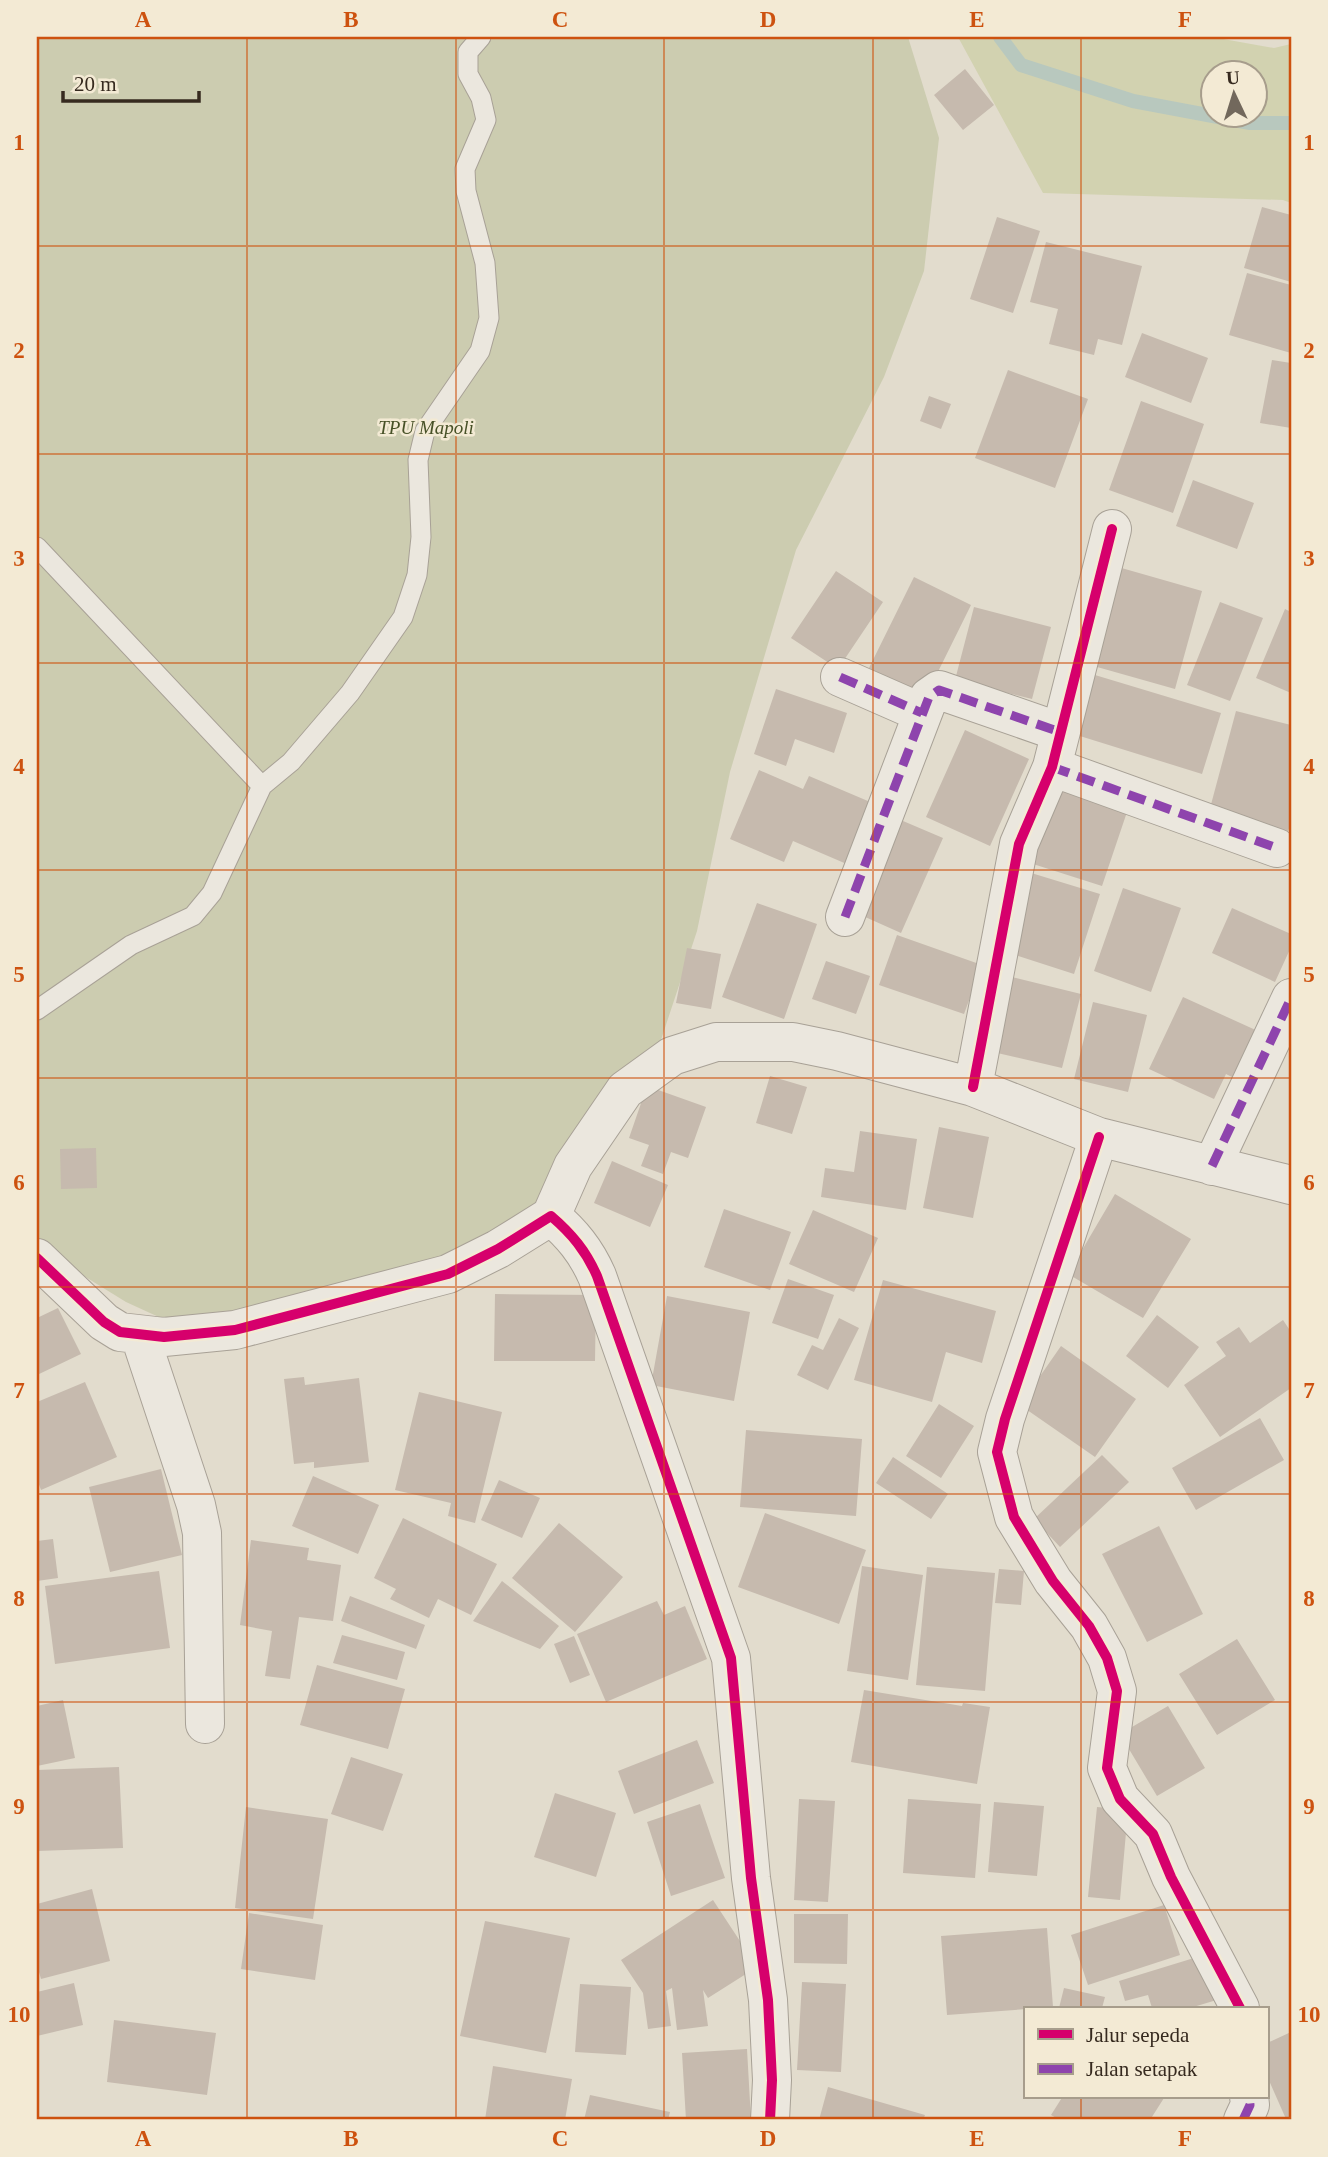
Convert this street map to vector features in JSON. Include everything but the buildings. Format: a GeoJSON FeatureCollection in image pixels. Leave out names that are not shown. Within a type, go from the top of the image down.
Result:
{"type":"FeatureCollection","features":[{"type":"Feature","properties":{"kind":"street"},"geometry":{"type":"LineString","coordinates":[[973,1087],[1019,844],[1056,749],[1112,529]]}},
{"type":"Feature","properties":{"kind":"street"},"geometry":{"type":"LineString","coordinates":[[840,677],[922,713]]}},
{"type":"Feature","properties":{"kind":"street"},"geometry":{"type":"LineString","coordinates":[[845,917],[922,713],[929,697],[939,690],[1056,749],[1277,848]]}},
{"type":"Feature","properties":{"kind":"street"},"geometry":{"type":"LineString","coordinates":[[1212,1166],[1291,998]]}},
{"type":"Feature","properties":{"kind":"street"},"geometry":{"type":"LineString","coordinates":[[37,1258],[104,1322],[120,1332],[140,1336],[235,1330],[448,1274],[498,1249],[551,1216],[573,1166],[625,1090],[672,1056],[716,1042],[793,1042],[973,1087],[1098,1137],[1291,1185]]}},
{"type":"Feature","properties":{"kind":"street"},"geometry":{"type":"LineString","coordinates":[[1098,1137],[1004,1419],[997,1452],[1014,1517],[1053,1581],[1089,1626],[1107,1658],[1117,1691],[1107,1768],[1120,1799],[1153,1834],[1171,1877],[1239,2007]]}},
{"type":"Feature","properties":{"kind":"street"},"geometry":{"type":"LineString","coordinates":[[551,1216],[588,1255],[597,1276],[731,1658],[751,1878],[768,2000],[772,2080],[770,2120]]}},
{"type":"Feature","properties":{"kind":"street"},"geometry":{"type":"LineString","coordinates":[[140,1336],[196,1505],[202,1533],[205,1724]]}},
{"type":"Feature","properties":{"kind":"street"},"geometry":{"type":"LineString","coordinates":[[1243,2120],[1250,2105],[1249,2098]]}},
{"type":"Feature","properties":{"kind":"lane"},"geometry":{"type":"LineString","coordinates":[[37,1010],[131,945],[193,916],[212,893],[262,786],[291,762],[350,693],[403,617],[417,575],[421,537],[418,460],[425,431],[480,351],[489,318],[485,263],[466,191],[465,169],[486,120],[481,98],[468,74],[468,52],[481,37]]}},
{"type":"Feature","properties":{"kind":"lane"},"geometry":{"type":"LineString","coordinates":[[37,547],[262,786]]}},
{"type":"Feature","properties":{"kind":"green space","name":"TPU Mapoli"},"geometry":{"type":"Polygon","coordinates":[[[37,37],[908,37],[939,138],[924,271],[884,377],[796,550],[730,772],[697,931],[657,1052],[552,1227],[198,1335],[126,1302],[37,1247],[37,37]]]}},
{"type":"Feature","properties":{"kind":"green space"},"geometry":{"type":"Polygon","coordinates":[[[958,37],[1212,37],[1274,48],[1291,44],[1291,203],[1283,200],[1043,193],[958,37]]]}},
{"type":"Feature","properties":{"kind":"waterway"},"geometry":{"type":"LineString","coordinates":[[1000,37],[1021,65],[1133,101],[1250,123],[1291,123]]}},
{"type":"Feature","properties":{"kind":"marked path"},"geometry":{"type":"LineString","coordinates":[[840,677],[922,713]]}},
{"type":"Feature","properties":{"kind":"marked path"},"geometry":{"type":"LineString","coordinates":[[845,917],[929,697],[939,690],[1060,732]]}},
{"type":"Feature","properties":{"kind":"marked path"},"geometry":{"type":"LineString","coordinates":[[1052,767],[1277,848]]}},
{"type":"Feature","properties":{"kind":"marked path"},"geometry":{"type":"LineString","coordinates":[[1212,1166],[1291,998]]}},
{"type":"Feature","properties":{"kind":"marked path"},"geometry":{"type":"LineString","coordinates":[[1243,2120],[1250,2105],[1249,2098]]}},
{"type":"Feature","properties":{"kind":"cycle path"},"geometry":{"type":"LineString","coordinates":[[973,1087],[1019,844],[1052,767],[1112,529]]}},
{"type":"Feature","properties":{"kind":"cycle path"},"geometry":{"type":"LineString","coordinates":[[1099,1137],[1005,1419],[997,1452],[1014,1517],[1053,1581],[1089,1626],[1107,1658],[1117,1691],[1107,1768],[1120,1799],[1153,1834],[1171,1877],[1239,2007]]}},
{"type":"Feature","properties":{"kind":"cycle path"},"geometry":{"type":"LineString","coordinates":[[37,1258],[104,1322],[120,1332],[164,1337],[235,1330],[448,1274],[498,1249],[551,1216],[572,1236],[597,1276],[731,1658],[751,1878],[768,2000],[772,2080],[770,2120]]}}]}
